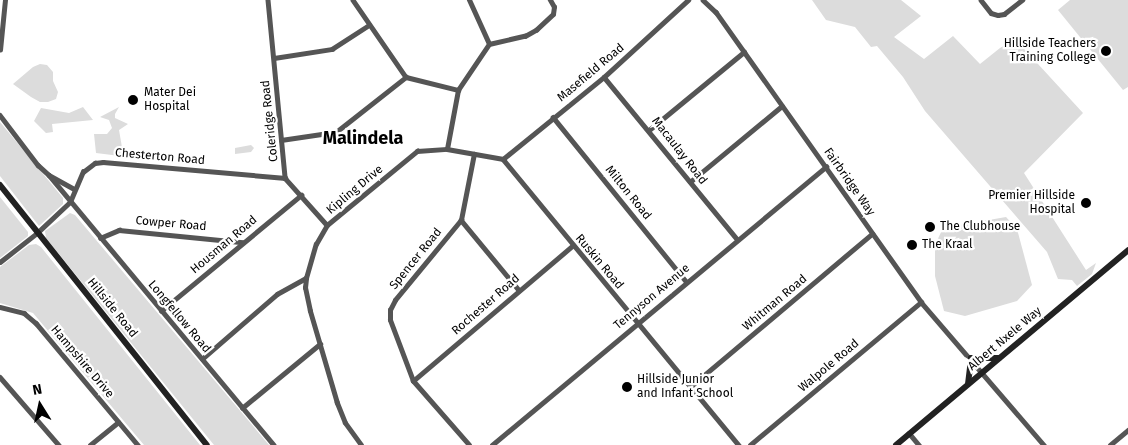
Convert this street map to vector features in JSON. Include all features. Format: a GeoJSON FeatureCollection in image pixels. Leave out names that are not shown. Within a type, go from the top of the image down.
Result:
{"type":"FeatureCollection","features":[{"type":"Feature","properties":{"kind":"main road","name":"Hillside Road"},"geometry":{"type":"LineString","coordinates":[[0,185],[207,445]]}},
{"type":"Feature","properties":{"kind":"main road","name":"Albert Nxele Way"},"geometry":{"type":"LineString","coordinates":[[896,445],[1128,250]]}},
{"type":"Feature","properties":{"kind":"main road"},"geometry":{"type":"LineString","coordinates":[[968,384],[971,358],[999,358]]}},
{"type":"Feature","properties":{"kind":"street"},"geometry":{"type":"LineString","coordinates":[[0,50],[5,0]]}},
{"type":"Feature","properties":{"kind":"street","name":"Coleridge Road"},"geometry":{"type":"LineString","coordinates":[[268,0],[286,178],[327,225]]}},
{"type":"Feature","properties":{"kind":"street"},"geometry":{"type":"LineString","coordinates":[[353,0],[406,77],[458,90]]}},
{"type":"Feature","properties":{"kind":"street"},"geometry":{"type":"LineString","coordinates":[[469,0],[489,44]]}},
{"type":"Feature","properties":{"kind":"street"},"geometry":{"type":"LineString","coordinates":[[447,149],[458,90],[489,44],[525,36],[536,30],[553,14],[554,7],[550,0]]}},
{"type":"Feature","properties":{"kind":"street","name":"Masefield Road"},"geometry":{"type":"LineString","coordinates":[[502,159],[604,77],[688,0]]}},
{"type":"Feature","properties":{"kind":"street","name":"Fairbridge Way"},"geometry":{"type":"LineString","coordinates":[[703,0],[716,12],[921,302],[1044,445]]}},
{"type":"Feature","properties":{"kind":"street"},"geometry":{"type":"LineString","coordinates":[[980,0],[991,13],[1004,14],[1022,0]]}},
{"type":"Feature","properties":{"kind":"street"},"geometry":{"type":"LineString","coordinates":[[274,58],[319,53],[332,49],[369,25]]}},
{"type":"Feature","properties":{"kind":"street"},"geometry":{"type":"LineString","coordinates":[[649,130],[744,52]]}},
{"type":"Feature","properties":{"kind":"street"},"geometry":{"type":"LineString","coordinates":[[281,140],[336,132],[406,77]]}},
{"type":"Feature","properties":{"kind":"street","name":"Macaulay Road"},"geometry":{"type":"LineString","coordinates":[[604,77],[737,239]]}},
{"type":"Feature","properties":{"kind":"street"},"geometry":{"type":"LineString","coordinates":[[690,182],[782,106]]}},
{"type":"Feature","properties":{"kind":"street"},"geometry":{"type":"LineString","coordinates":[[0,115],[38,165],[49,175],[74,189]]}},
{"type":"Feature","properties":{"kind":"street","name":"Milton Road"},"geometry":{"type":"LineString","coordinates":[[553,117],[686,281]]}},
{"type":"Feature","properties":{"kind":"street","name":"Kipling Drive"},"geometry":{"type":"LineString","coordinates":[[361,445],[345,423],[337,403],[307,297],[306,278],[316,244],[327,225],[417,151],[447,149],[502,159]]}},
{"type":"Feature","properties":{"kind":"street","name":"Spencer Road"},"geometry":{"type":"LineString","coordinates":[[469,445],[414,380],[393,331],[390,310],[395,300],[461,220],[474,154]]}},
{"type":"Feature","properties":{"kind":"street","name":"Ruskin Road"},"geometry":{"type":"LineString","coordinates":[[502,159],[572,246],[739,445]]}},
{"type":"Feature","properties":{"kind":"street","name":"Chesterton Road"},"geometry":{"type":"LineString","coordinates":[[70,202],[83,172],[96,163],[103,162],[286,178]]}},
{"type":"Feature","properties":{"kind":"street","name":"Tennyson Avenue"},"geometry":{"type":"LineString","coordinates":[[492,445],[686,281],[826,167]]}},
{"type":"Feature","properties":{"kind":"street","name":"Longfellow Road"},"geometry":{"type":"LineString","coordinates":[[49,175],[274,445]]}},
{"type":"Feature","properties":{"kind":"street","name":"Housman Road"},"geometry":{"type":"LineString","coordinates":[[160,310],[301,194]]}},
{"type":"Feature","properties":{"kind":"street"},"geometry":{"type":"LineString","coordinates":[[0,262],[70,202]]}},
{"type":"Feature","properties":{"kind":"street"},"geometry":{"type":"LineString","coordinates":[[461,220],[519,290]]}},
{"type":"Feature","properties":{"kind":"street","name":"Cowper Road"},"geometry":{"type":"LineString","coordinates":[[100,238],[119,230],[242,242]]}},
{"type":"Feature","properties":{"kind":"street","name":"Whitman Road"},"geometry":{"type":"LineString","coordinates":[[690,387],[872,234]]}},
{"type":"Feature","properties":{"kind":"street","name":"Rochester Road"},"geometry":{"type":"LineString","coordinates":[[414,380],[572,246]]}},
{"type":"Feature","properties":{"kind":"street"},"geometry":{"type":"LineString","coordinates":[[202,359],[277,294],[306,278]]}},
{"type":"Feature","properties":{"kind":"street","name":"Walpole Road"},"geometry":{"type":"LineString","coordinates":[[750,445],[921,302]]}},
{"type":"Feature","properties":{"kind":"street","name":"Hampshire Drive"},"geometry":{"type":"LineString","coordinates":[[0,307],[24,313],[36,323],[138,445]]}},
{"type":"Feature","properties":{"kind":"street"},"geometry":{"type":"LineString","coordinates":[[242,408],[320,344]]}},
{"type":"Feature","properties":{"kind":"street"},"geometry":{"type":"LineString","coordinates":[[0,377],[59,445]]}},
{"type":"Feature","properties":{"kind":"street"},"geometry":{"type":"LineString","coordinates":[[90,445],[118,422]]}},
{"type":"Feature","properties":{"kind":"street"},"geometry":{"type":"LineString","coordinates":[[1110,445],[1128,430]]}},
{"type":"Feature","properties":{"kind":"street"},"geometry":{"type":"LineString","coordinates":[[910,434],[919,445]]}},
{"type":"Feature","properties":{"kind":"shaded area"},"geometry":{"type":"Polygon","coordinates":[[[812,0],[901,0],[921,16],[894,37],[924,59],[953,36],[980,64],[1015,39],[1083,113],[1024,173],[1086,270],[1096,263],[1092,274],[1077,286],[1072,280],[1058,279],[1047,252],[925,111],[903,77],[877,46],[871,47],[855,27],[826,20],[812,0]]]}},
{"type":"Feature","properties":{"kind":"shaded area","name":"Hillside Teachers Training College"},"geometry":{"type":"Polygon","coordinates":[[[1070,0],[1128,0],[1128,87],[1123,90],[1058,10],[1070,0]]]}},
{"type":"Feature","properties":{"kind":"shaded area"},"geometry":{"type":"Polygon","coordinates":[[[40,64],[47,65],[53,72],[53,81],[58,92],[56,99],[48,102],[40,102],[13,84],[33,67],[40,64]]]}},
{"type":"Feature","properties":{"kind":"shaded area"},"geometry":{"type":"Polygon","coordinates":[[[83,107],[93,120],[52,124],[53,132],[46,133],[34,121],[41,108],[69,113],[83,107]]]}},
{"type":"Feature","properties":{"kind":"shaded area"},"geometry":{"type":"Polygon","coordinates":[[[119,107],[115,118],[128,124],[119,130],[123,153],[120,156],[96,153],[94,134],[107,134],[112,128],[109,120],[100,117],[119,107]]]}},
{"type":"Feature","properties":{"kind":"shaded area"},"geometry":{"type":"Polygon","coordinates":[[[0,122],[63,198],[63,204],[39,226],[0,176],[0,122]]]}},
{"type":"Feature","properties":{"kind":"shaded area"},"geometry":{"type":"Polygon","coordinates":[[[251,145],[254,148],[251,152],[235,154],[235,148],[251,145]]]}},
{"type":"Feature","properties":{"kind":"shaded area"},"geometry":{"type":"Polygon","coordinates":[[[0,197],[28,232],[28,236],[0,258],[0,197]]]}},
{"type":"Feature","properties":{"kind":"shaded area"},"geometry":{"type":"Polygon","coordinates":[[[70,213],[75,215],[269,445],[214,445],[46,238],[45,231],[70,213]]]}},
{"type":"Feature","properties":{"kind":"shaded area"},"geometry":{"type":"Polygon","coordinates":[[[1006,217],[1017,229],[1032,285],[1017,301],[965,316],[944,311],[935,276],[935,245],[943,228],[1006,217]]]}},
{"type":"Feature","properties":{"kind":"shaded area"},"geometry":{"type":"Polygon","coordinates":[[[36,244],[41,247],[200,445],[144,445],[33,313],[0,303],[0,267],[29,245],[36,244]]]}},
{"type":"Feature","properties":{"kind":"place","name":"Hillside Teachers Training College"},"geometry":{"type":"Point","coordinates":[1106,51]}},
{"type":"Feature","properties":{"kind":"place","name":"Mater Dei Hospital"},"geometry":{"type":"Point","coordinates":[133,100]}},
{"type":"Feature","properties":{"kind":"place","name":"Premier Hillside Hospital"},"geometry":{"type":"Point","coordinates":[1086,203]}},
{"type":"Feature","properties":{"kind":"place","name":"The Clubhouse"},"geometry":{"type":"Point","coordinates":[930,227]}},
{"type":"Feature","properties":{"kind":"place","name":"The Kraal"},"geometry":{"type":"Point","coordinates":[912,245]}},
{"type":"Feature","properties":{"kind":"place","name":"Hillside Junior and Infant School"},"geometry":{"type":"Point","coordinates":[627,387]}},
{"type":"Feature","properties":{"kind":"district","name":"Malindela"},"geometry":{"type":"Point","coordinates":[363,138]}}]}
